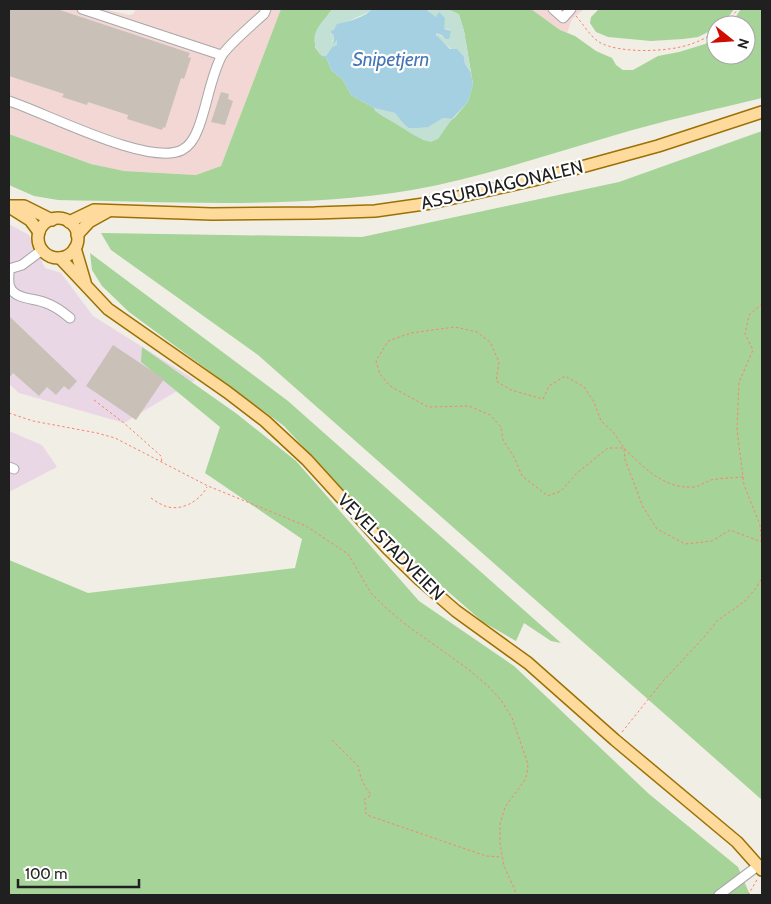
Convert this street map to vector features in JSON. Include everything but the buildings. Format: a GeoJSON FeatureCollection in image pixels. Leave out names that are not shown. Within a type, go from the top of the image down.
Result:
{"type":"FeatureCollection","features":[{"type":"Feature","properties":{"kind":"main road","name":"ASSURDIAGONALEN"},"geometry":{"type":"LineString","coordinates":[[107,212],[234,214],[375,211],[431,203],[534,180],[658,146],[762,112]]}},
{"type":"Feature","properties":{"kind":"main road"},"geometry":{"type":"LineString","coordinates":[[9,206],[24,206],[52,220]]}},
{"type":"Feature","properties":{"kind":"main road"},"geometry":{"type":"LineString","coordinates":[[9,206],[30,220],[39,232]]}},
{"type":"Feature","properties":{"kind":"main road"},"geometry":{"type":"LineString","coordinates":[[69,222],[94,210],[107,212]]}},
{"type":"Feature","properties":{"kind":"main road"},"geometry":{"type":"LineString","coordinates":[[42,250],[38,242],[39,232],[44,224],[60,219],[69,222],[77,235],[89,222],[107,212]]}},
{"type":"Feature","properties":{"kind":"main road","name":"VEVELSTADVEIEN"},"geometry":{"type":"LineString","coordinates":[[77,235],[75,248],[86,285]]}},
{"type":"Feature","properties":{"kind":"main road"},"geometry":{"type":"LineString","coordinates":[[60,258],[69,254],[75,248]]}},
{"type":"Feature","properties":{"kind":"main road","name":"VEVELSTADVEIEN"},"geometry":{"type":"LineString","coordinates":[[42,250],[52,257],[60,258],[115,315],[227,392],[265,422],[307,460],[388,549],[419,579],[456,611],[528,663],[615,740],[726,832],[744,848],[761,869]]}},
{"type":"Feature","properties":{"kind":"street"},"geometry":{"type":"LineString","coordinates":[[82,9],[222,55]]}},
{"type":"Feature","properties":{"kind":"street"},"geometry":{"type":"LineString","coordinates":[[9,101],[142,152],[164,154],[182,150],[192,141],[198,130],[222,55],[264,14],[266,9]]}},
{"type":"Feature","properties":{"kind":"street"},"geometry":{"type":"LineString","coordinates":[[553,9],[563,18],[571,9]]}},
{"type":"Feature","properties":{"kind":"street"},"geometry":{"type":"LineString","coordinates":[[42,250],[22,265],[9,270],[10,287],[15,294],[48,303],[70,318]]}},
{"type":"Feature","properties":{"kind":"street"},"geometry":{"type":"LineString","coordinates":[[719,895],[761,869]]}},
{"type":"Feature","properties":{"kind":"path"},"geometry":{"type":"LineString","coordinates":[[571,9],[597,41],[614,48],[630,51],[672,48],[690,45],[706,37]]}},
{"type":"Feature","properties":{"kind":"path"},"geometry":{"type":"LineString","coordinates":[[762,304],[749,315],[745,334],[753,350],[738,382],[737,430],[742,477],[760,525],[762,552]]}},
{"type":"Feature","properties":{"kind":"path"},"geometry":{"type":"LineString","coordinates":[[624,448],[608,448],[577,474],[561,491],[548,496],[522,476],[514,457],[503,440],[501,427],[490,415],[469,406],[428,407],[390,386],[380,374],[376,361],[388,341],[411,333],[455,327],[477,332],[490,342],[499,362],[496,382],[511,390],[543,399],[549,386],[565,376],[584,387],[594,402],[601,421],[648,472],[664,481],[680,486],[695,487],[710,480],[742,477]]}},
{"type":"Feature","properties":{"kind":"path"},"geometry":{"type":"LineString","coordinates":[[94,400],[124,423],[161,456],[163,464]]}},
{"type":"Feature","properties":{"kind":"path"},"geometry":{"type":"LineString","coordinates":[[9,413],[34,421],[104,434],[115,438],[208,486],[300,523],[352,557],[379,602],[405,624],[468,669],[488,686],[501,700],[515,725],[528,768],[525,780],[510,799],[502,814],[500,836],[502,857],[507,874],[517,895]]}},
{"type":"Feature","properties":{"kind":"path"},"geometry":{"type":"LineString","coordinates":[[624,448],[625,460],[643,507],[657,528],[685,544],[712,541],[730,530],[762,542]]}},
{"type":"Feature","properties":{"kind":"path"},"geometry":{"type":"LineString","coordinates":[[150,498],[170,508],[181,506],[197,500],[208,486]]}},
{"type":"Feature","properties":{"kind":"path"},"geometry":{"type":"LineString","coordinates":[[615,740],[662,681],[717,621],[745,601],[762,578]]}},
{"type":"Feature","properties":{"kind":"path"},"geometry":{"type":"LineString","coordinates":[[332,740],[358,766],[364,787],[371,795],[364,800],[367,815],[486,856],[502,857]]}},
{"type":"Feature","properties":{"kind":"path"},"geometry":{"type":"LineString","coordinates":[[748,895],[761,869]]}},
{"type":"Feature","properties":{"kind":"shaded area"},"geometry":{"type":"Polygon","coordinates":[[[9,9],[104,9],[129,15],[133,14],[136,9],[281,9],[221,166],[196,175],[123,171],[91,164],[9,134],[9,9]]]}},
{"type":"Feature","properties":{"kind":"shaded area"},"geometry":{"type":"Polygon","coordinates":[[[531,9],[584,9],[572,19],[567,33],[531,9]]]}},
{"type":"Feature","properties":{"kind":"shaded area"},"geometry":{"type":"Polygon","coordinates":[[[9,224],[29,235],[45,268],[61,273],[93,316],[195,380],[124,423],[19,393],[9,384],[9,224]]]}},
{"type":"Feature","properties":{"kind":"shaded area"},"geometry":{"type":"Polygon","coordinates":[[[9,431],[42,445],[57,467],[9,492],[9,431]]]}},
{"type":"Feature","properties":{"kind":"green space"},"geometry":{"type":"Polygon","coordinates":[[[281,9],[333,9],[329,13],[315,47],[327,59],[331,70],[343,80],[351,95],[393,121],[438,138],[449,122],[468,102],[473,84],[464,31],[459,15],[448,9],[531,9],[560,30],[575,36],[596,51],[612,58],[616,65],[623,70],[633,70],[658,56],[706,43],[706,65],[756,65],[756,15],[737,15],[741,9],[762,9],[762,98],[650,125],[513,166],[412,190],[369,196],[281,202],[191,203],[58,200],[34,196],[9,185],[9,134],[91,164],[124,171],[196,175],[221,166],[281,9]]]}},
{"type":"Feature","properties":{"kind":"green space"},"geometry":{"type":"Polygon","coordinates":[[[333,9],[372,9],[335,27],[330,33],[334,36],[332,42],[337,40],[337,46],[332,47],[326,56],[322,56],[315,43],[316,31],[333,9]]]}},
{"type":"Feature","properties":{"kind":"green space"},"geometry":{"type":"Polygon","coordinates":[[[428,9],[448,9],[459,14],[464,31],[471,73],[465,64],[464,57],[437,38],[437,33],[441,36],[449,37],[450,30],[444,29],[443,22],[429,12],[428,9]]]}},
{"type":"Feature","properties":{"kind":"green space"},"geometry":{"type":"Polygon","coordinates":[[[599,9],[734,9],[730,15],[706,15],[706,33],[698,37],[651,41],[608,37],[596,32],[590,23],[591,17],[599,9]]]}},
{"type":"Feature","properties":{"kind":"green space"},"geometry":{"type":"Polygon","coordinates":[[[374,108],[395,113],[409,128],[425,127],[443,118],[452,119],[438,139],[431,142],[412,134],[375,111],[374,108]]]}},
{"type":"Feature","properties":{"kind":"green space"},"geometry":{"type":"Polygon","coordinates":[[[762,131],[762,800],[258,355],[111,250],[101,233],[362,237],[619,182],[762,131]]]}},
{"type":"Feature","properties":{"kind":"green space"},"geometry":{"type":"Polygon","coordinates":[[[90,253],[288,401],[561,643],[551,641],[524,623],[516,641],[483,622],[391,542],[284,426],[129,312],[102,286],[92,270],[90,253]]]}},
{"type":"Feature","properties":{"kind":"green space"},"geometry":{"type":"Polygon","coordinates":[[[142,347],[237,414],[296,461],[419,601],[514,666],[649,794],[738,867],[750,895],[9,895],[9,560],[88,593],[295,568],[302,539],[205,473],[220,427],[141,362],[142,347]]]}},
{"type":"Feature","properties":{"kind":"water","name":"Snipetjern"},"geometry":{"type":"Polygon","coordinates":[[[372,9],[428,9],[436,17],[439,12],[445,18],[444,29],[451,31],[449,39],[437,33],[436,35],[450,49],[457,49],[464,57],[465,64],[471,73],[473,84],[468,102],[452,119],[443,118],[428,127],[409,128],[395,113],[374,108],[351,95],[343,80],[331,70],[327,59],[322,56],[326,56],[332,47],[337,45],[337,40],[333,44],[334,36],[330,32],[337,24],[361,17],[372,9]]]}}]}
